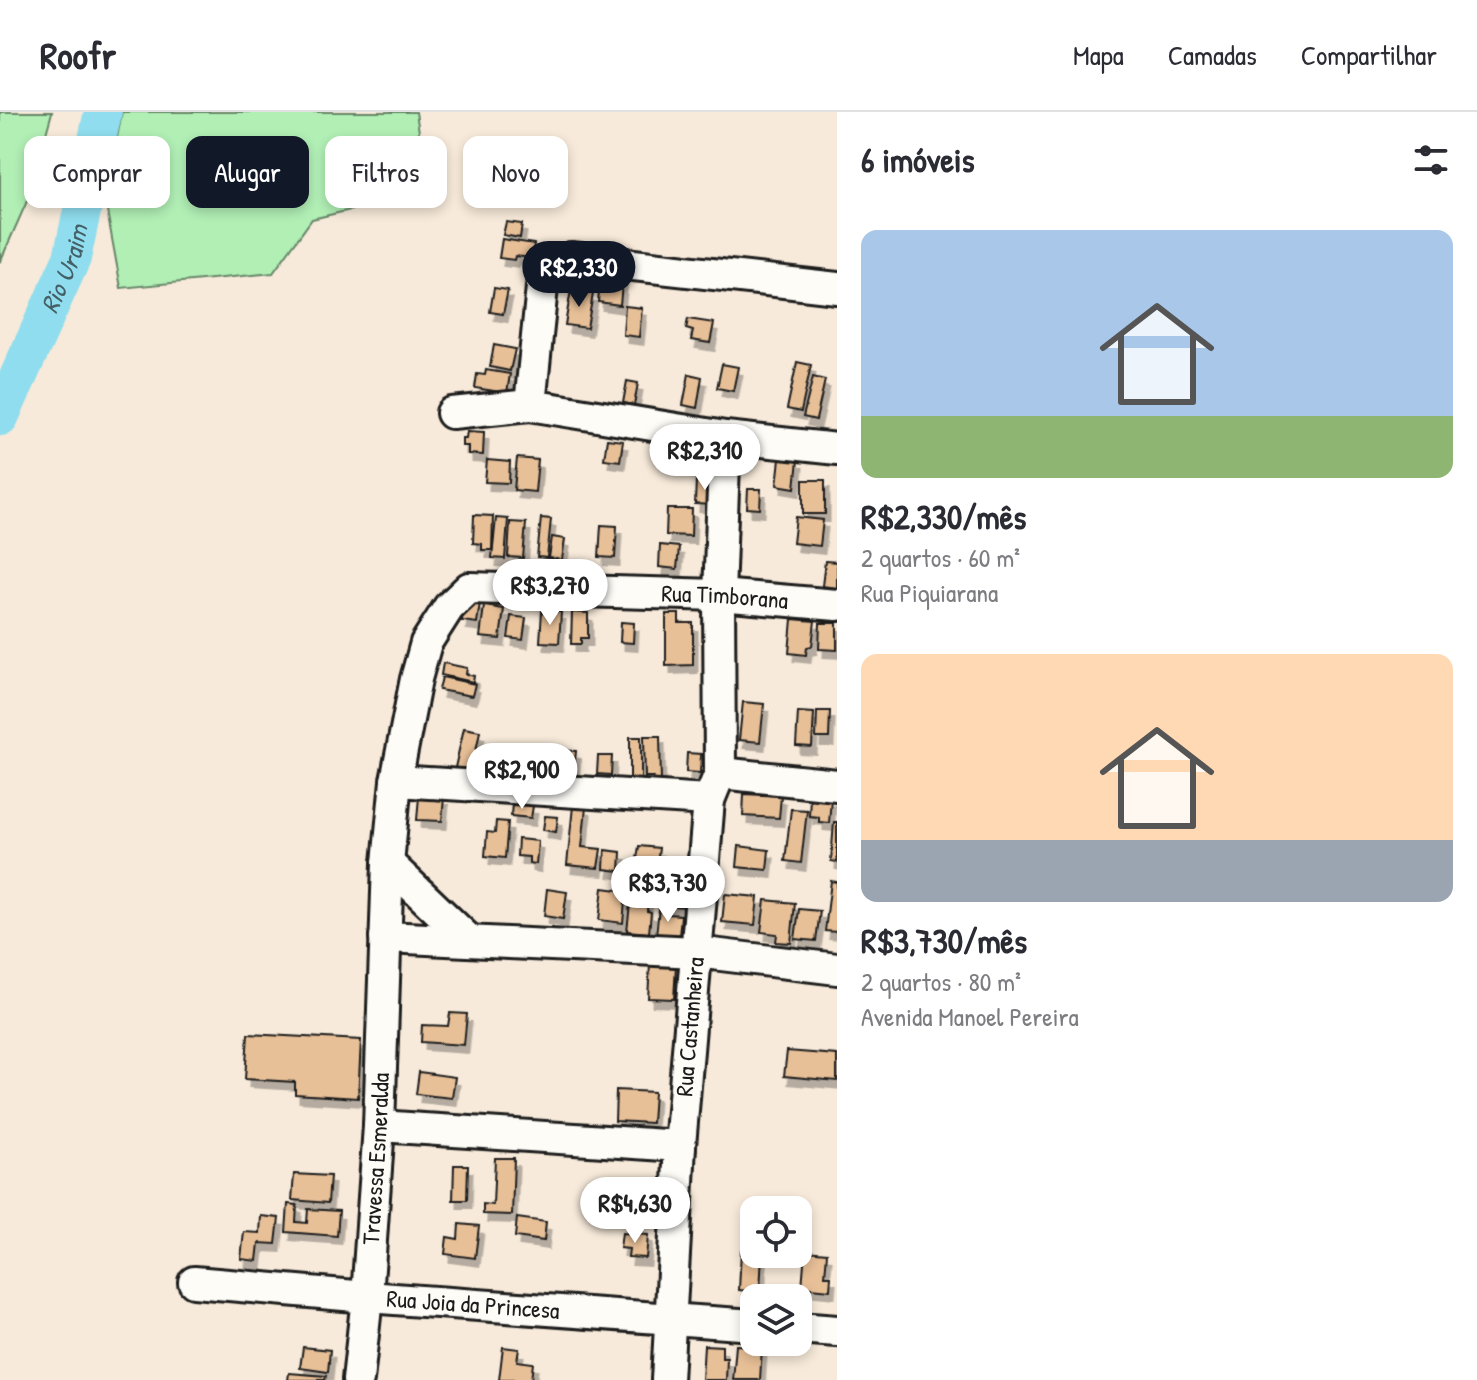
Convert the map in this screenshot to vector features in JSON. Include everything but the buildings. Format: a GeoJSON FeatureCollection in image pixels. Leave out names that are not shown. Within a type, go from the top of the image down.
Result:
{"type":"FeatureCollection","features":[{"type":"Feature","properties":{"kind":"street"},"geometry":{"type":"LineString","coordinates":[[530,405],[542,287],[553,269],[571,258],[837,288]]}},
{"type":"Feature","properties":{"kind":"street"},"geometry":{"type":"LineString","coordinates":[[452,413],[530,405],[725,437],[837,449]]}},
{"type":"Feature","properties":{"kind":"street","name":"Rua Castanheira"},"geometry":{"type":"LineString","coordinates":[[667,1380],[680,1146],[714,786],[725,437]]}},
{"type":"Feature","properties":{"kind":"street","name":"Rua Timborana"},"geometry":{"type":"LineString","coordinates":[[469,588],[719,595],[837,605]]}},
{"type":"Feature","properties":{"kind":"street","name":"Travessa Esmeralda"},"geometry":{"type":"LineString","coordinates":[[358,1380],[379,1126],[388,863],[396,781],[426,643],[449,607],[469,588]]}},
{"type":"Feature","properties":{"kind":"street"},"geometry":{"type":"LineString","coordinates":[[396,781],[837,785]]}},
{"type":"Feature","properties":{"kind":"street"},"geometry":{"type":"LineString","coordinates":[[388,863],[470,941]]}},
{"type":"Feature","properties":{"kind":"street"},"geometry":{"type":"LineString","coordinates":[[385,937],[696,952],[837,969]]}},
{"type":"Feature","properties":{"kind":"street"},"geometry":{"type":"LineString","coordinates":[[379,1126],[680,1146]]}},
{"type":"Feature","properties":{"kind":"street","name":"Rua Joia da Princesa"},"geometry":{"type":"LineString","coordinates":[[194,1282],[740,1324]]}},
{"type":"Feature","properties":{"kind":"street"},"geometry":{"type":"LineString","coordinates":[[812,1329],[837,1331]]}},
{"type":"Feature","properties":{"kind":"green space"},"geometry":{"type":"Polygon","coordinates":[[[0,112],[52,112],[45,136],[24,136],[24,208],[0,262],[0,112]]]}},
{"type":"Feature","properties":{"kind":"green space"},"geometry":{"type":"Polygon","coordinates":[[[122,112],[416,112],[420,136],[325,136],[325,208],[359,208],[312,219],[273,273],[121,288],[106,208],[170,208],[170,136],[117,136],[122,112]]]}},
{"type":"Feature","properties":{"kind":"waterway","name":"Rio Uraim"},"geometry":{"type":"LineString","coordinates":[[0,417],[72,258],[103,112]]}}]}
